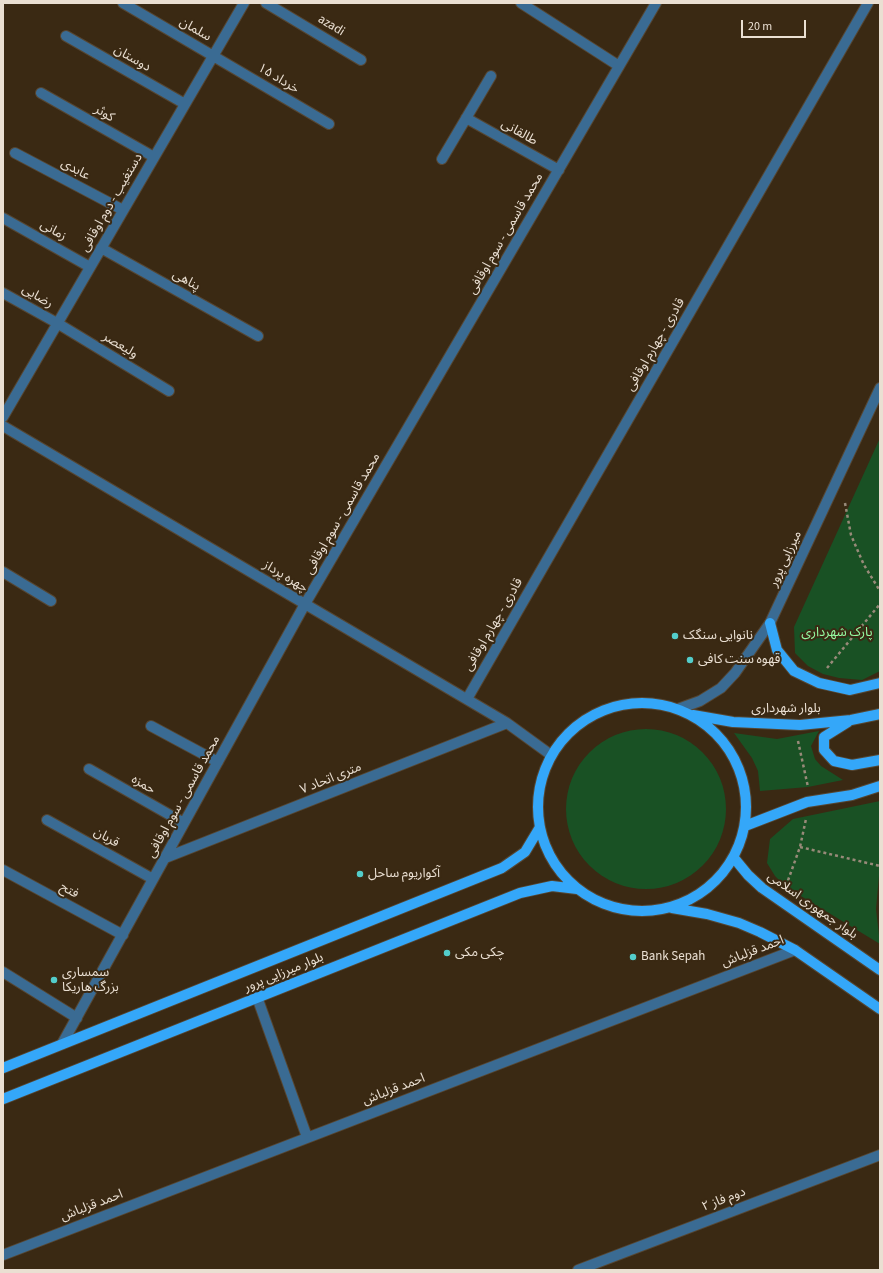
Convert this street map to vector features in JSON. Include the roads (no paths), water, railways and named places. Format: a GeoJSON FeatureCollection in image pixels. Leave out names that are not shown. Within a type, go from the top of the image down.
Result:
{"type":"FeatureCollection","features":[{"type":"Feature","properties":{"kind":"main road"},"geometry":{"type":"LineString","coordinates":[[770,624],[776,650],[794,671],[819,683],[850,690],[880,683]]}},
{"type":"Feature","properties":{"kind":"main road"},"geometry":{"type":"LineString","coordinates":[[650,702],[678,709],[693,715],[718,735],[737,762],[746,793],[745,826],[734,858],[718,880],[696,897],[672,908],[648,912],[628,911],[605,905],[577,889],[560,872],[547,851],[540,827],[538,802],[542,778],[552,755],[569,732],[593,715],[621,704],[650,702]]}},
{"type":"Feature","properties":{"kind":"main road","name":"بلوار شهرداری"},"geometry":{"type":"LineString","coordinates":[[693,715],[733,722],[800,725],[851,720],[880,714]]}},
{"type":"Feature","properties":{"kind":"main road"},"geometry":{"type":"LineString","coordinates":[[851,720],[824,737],[824,750],[834,761],[852,765],[880,760]]}},
{"type":"Feature","properties":{"kind":"main road"},"geometry":{"type":"LineString","coordinates":[[745,826],[807,802],[852,794],[880,786]]}},
{"type":"Feature","properties":{"kind":"main road","name":"بلوار میرزایی پرور"},"geometry":{"type":"LineString","coordinates":[[3,1068],[502,868],[526,852],[540,827]]}},
{"type":"Feature","properties":{"kind":"main road","name":"بلوار جمهوری اسلامی"},"geometry":{"type":"LineString","coordinates":[[734,858],[748,875],[762,888],[880,970]]}},
{"type":"Feature","properties":{"kind":"main road","name":"بلوار میرزایی پرور"},"geometry":{"type":"LineString","coordinates":[[3,1100],[257,997],[520,893],[552,886],[577,889]]}},
{"type":"Feature","properties":{"kind":"main road"},"geometry":{"type":"LineString","coordinates":[[672,908],[707,914],[739,923],[760,932],[795,950],[880,1009]]}},
{"type":"Feature","properties":{"kind":"street","name":"سلمان"},"geometry":{"type":"LineString","coordinates":[[123,3],[213,56]]}},
{"type":"Feature","properties":{"kind":"street","name":"دستغیب - دوم اوقافی"},"geometry":{"type":"LineString","coordinates":[[3,417],[244,3]]}},
{"type":"Feature","properties":{"kind":"street","name":"azadi"},"geometry":{"type":"LineString","coordinates":[[266,3],[361,60]]}},
{"type":"Feature","properties":{"kind":"street"},"geometry":{"type":"LineString","coordinates":[[521,3],[619,66]]}},
{"type":"Feature","properties":{"kind":"street","name":"محمد قاسمی - سوم اوقافی"},"geometry":{"type":"LineString","coordinates":[[62,1044],[305,604],[655,3]]}},
{"type":"Feature","properties":{"kind":"street","name":"قادری - چهارم اوقافی"},"geometry":{"type":"LineString","coordinates":[[467,699],[868,3]]}},
{"type":"Feature","properties":{"kind":"street","name":"دوستان"},"geometry":{"type":"LineString","coordinates":[[66,36],[185,104]]}},
{"type":"Feature","properties":{"kind":"street","name":"۱۵ خرداد"},"geometry":{"type":"LineString","coordinates":[[213,56],[329,124]]}},
{"type":"Feature","properties":{"kind":"street"},"geometry":{"type":"LineString","coordinates":[[442,159],[491,76]]}},
{"type":"Feature","properties":{"kind":"street","name":"کوثر"},"geometry":{"type":"LineString","coordinates":[[41,93],[154,157]]}},
{"type":"Feature","properties":{"kind":"street","name":"طالقانی"},"geometry":{"type":"LineString","coordinates":[[466,118],[559,170]]}},
{"type":"Feature","properties":{"kind":"street","name":"عابدی"},"geometry":{"type":"LineString","coordinates":[[15,153],[123,210]]}},
{"type":"Feature","properties":{"kind":"street","name":"زمانی"},"geometry":{"type":"LineString","coordinates":[[3,218],[90,267]]}},
{"type":"Feature","properties":{"kind":"street","name":"پناهی"},"geometry":{"type":"LineString","coordinates":[[101,248],[258,336]]}},
{"type":"Feature","properties":{"kind":"street","name":"رضایی"},"geometry":{"type":"LineString","coordinates":[[3,293],[57,323]]}},
{"type":"Feature","properties":{"kind":"street","name":"ولیعصر"},"geometry":{"type":"LineString","coordinates":[[57,323],[169,391]]}},
{"type":"Feature","properties":{"kind":"street","name":"میرزایی پرور"},"geometry":{"type":"LineString","coordinates":[[678,709],[700,702],[721,688],[735,673],[770,624],[879,392]]}},
{"type":"Feature","properties":{"kind":"street","name":"چهره پرداز"},"geometry":{"type":"LineString","coordinates":[[3,426],[467,699],[507,723],[552,755]]}},
{"type":"Feature","properties":{"kind":"street"},"geometry":{"type":"LineString","coordinates":[[3,572],[52,601]]}},
{"type":"Feature","properties":{"kind":"street","name":"۷ متری اتحاد"},"geometry":{"type":"LineString","coordinates":[[165,858],[507,723]]}},
{"type":"Feature","properties":{"kind":"street"},"geometry":{"type":"LineString","coordinates":[[151,726],[218,762]]}},
{"type":"Feature","properties":{"kind":"street","name":"حمزه"},"geometry":{"type":"LineString","coordinates":[[89,769],[184,824]]}},
{"type":"Feature","properties":{"kind":"street","name":"قربان"},"geometry":{"type":"LineString","coordinates":[[46,820],[153,879]]}},
{"type":"Feature","properties":{"kind":"street","name":"فتح"},"geometry":{"type":"LineString","coordinates":[[3,870],[123,935]]}},
{"type":"Feature","properties":{"kind":"street","name":"احمد قزلباش"},"geometry":{"type":"LineString","coordinates":[[3,1255],[795,950]]}},
{"type":"Feature","properties":{"kind":"street"},"geometry":{"type":"LineString","coordinates":[[3,972],[76,1018]]}},
{"type":"Feature","properties":{"kind":"street"},"geometry":{"type":"LineString","coordinates":[[257,997],[307,1137]]}},
{"type":"Feature","properties":{"kind":"street","name":"دوم فاز ۲"},"geometry":{"type":"LineString","coordinates":[[578,1270],[880,1155]]}},
{"type":"Feature","properties":{"kind":"place","name":"نانوایی سنگک"},"geometry":{"type":"Point","coordinates":[675,636]}},
{"type":"Feature","properties":{"kind":"place","name":"قهوه سنت کافی"},"geometry":{"type":"Point","coordinates":[690,660]}},
{"type":"Feature","properties":{"kind":"place","name":"آکواریوم ساحل"},"geometry":{"type":"Point","coordinates":[360,874]}},
{"type":"Feature","properties":{"kind":"place","name":"چکی مکی"},"geometry":{"type":"Point","coordinates":[447,953]}},
{"type":"Feature","properties":{"kind":"place","name":"Bank Sepah"},"geometry":{"type":"Point","coordinates":[633,957]}},
{"type":"Feature","properties":{"kind":"place","name":"سمساری بزرگ هاریکا"},"geometry":{"type":"Point","coordinates":[54,980]}},
{"type":"Feature","properties":{"kind":"park label","name":"پارک شهرداری"},"geometry":{"type":"Point","coordinates":[837,633]}}]}
